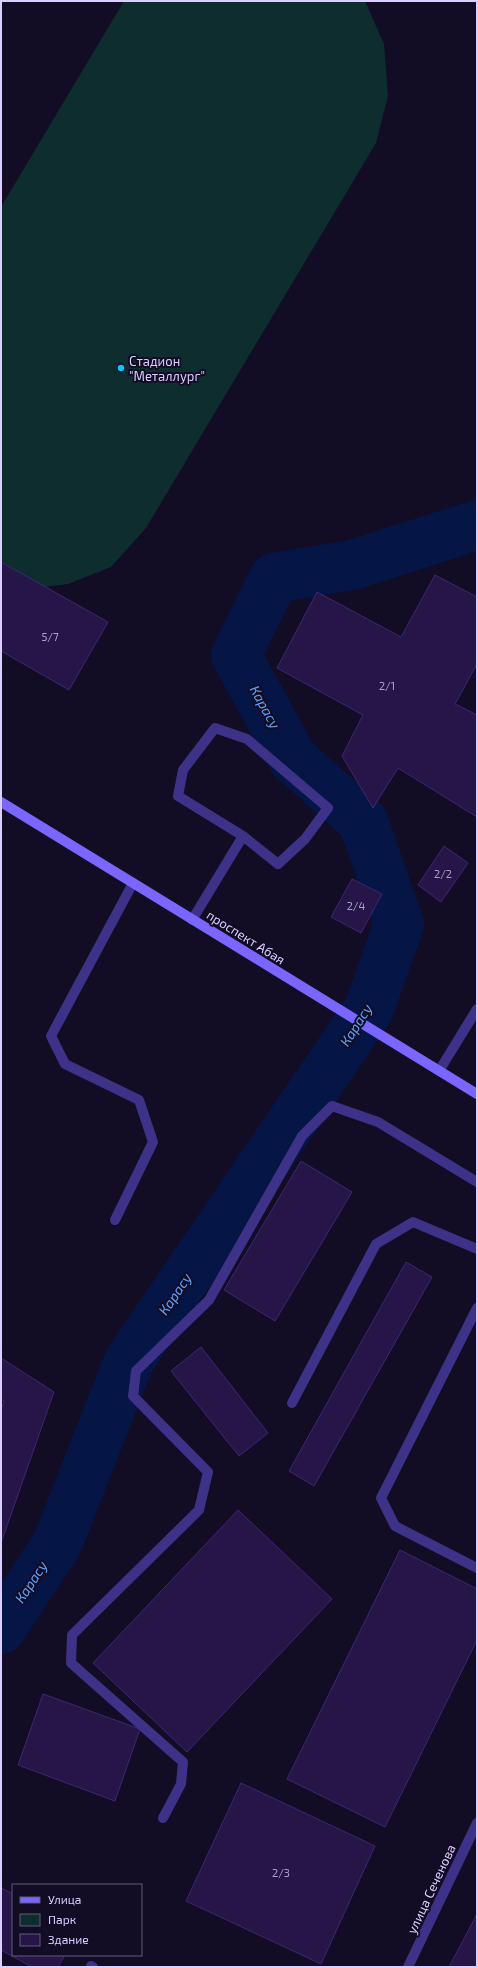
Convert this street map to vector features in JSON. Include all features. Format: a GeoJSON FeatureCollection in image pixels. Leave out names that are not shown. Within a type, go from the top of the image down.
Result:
{"type":"FeatureCollection","features":[{"type":"Feature","properties":{"kind":"main road","name":"проспект Абая"},"geometry":{"type":"LineString","coordinates":[[1,802],[477,1094]]}},
{"type":"Feature","properties":{"kind":"street"},"geometry":{"type":"LineString","coordinates":[[215,728],[247,739],[328,808],[305,839],[278,864],[243,836],[178,796],[183,770],[215,728]]}},
{"type":"Feature","properties":{"kind":"street"},"geometry":{"type":"LineString","coordinates":[[192,920],[243,836]]}},
{"type":"Feature","properties":{"kind":"street"},"geometry":{"type":"LineString","coordinates":[[115,1220],[153,1142],[139,1100],[65,1064],[51,1036],[133,883]]}},
{"type":"Feature","properties":{"kind":"street"},"geometry":{"type":"LineString","coordinates":[[439,1071],[477,1009]]}},
{"type":"Feature","properties":{"kind":"street"},"geometry":{"type":"LineString","coordinates":[[163,1818],[181,1784],[183,1762],[72,1663],[72,1635],[198,1510],[208,1472],[133,1396],[136,1371],[209,1300],[302,1136],[332,1106],[378,1122],[477,1182]]}},
{"type":"Feature","properties":{"kind":"street"},"geometry":{"type":"LineString","coordinates":[[292,1403],[376,1244],[412,1222],[477,1249]]}},
{"type":"Feature","properties":{"kind":"street"},"geometry":{"type":"LineString","coordinates":[[477,1308],[381,1498],[395,1526],[477,1568]]}},
{"type":"Feature","properties":{"kind":"street","name":"улица Сеченова"},"geometry":{"type":"LineString","coordinates":[[408,1967],[477,1823]]}},
{"type":"Feature","properties":{"kind":"green space","name":"Стадион \"Металлург\""},"geometry":{"type":"Polygon","coordinates":[[[124,1],[365,1],[384,44],[388,96],[376,143],[146,528],[111,567],[68,584],[18,590],[1,583],[1,207],[124,1]]]}},
{"type":"Feature","properties":{"kind":"building"},"geometry":{"type":"Polygon","coordinates":[[[1,562],[108,622],[69,690],[1,651],[1,562]]]}},
{"type":"Feature","properties":{"kind":"building"},"geometry":{"type":"Polygon","coordinates":[[[435,575],[477,597],[477,664],[455,704],[477,715],[477,817],[398,768],[373,808],[342,756],[363,715],[277,668],[317,592],[401,637],[435,575]]]}},
{"type":"Feature","properties":{"kind":"building"},"geometry":{"type":"Polygon","coordinates":[[[444,846],[468,863],[441,902],[418,885],[444,846]]]}},
{"type":"Feature","properties":{"kind":"building"},"geometry":{"type":"Polygon","coordinates":[[[352,879],[382,894],[361,933],[331,917],[352,879]]]}},
{"type":"Feature","properties":{"kind":"building"},"geometry":{"type":"Polygon","coordinates":[[[301,1161],[352,1192],[275,1321],[224,1290],[301,1161]]]}},
{"type":"Feature","properties":{"kind":"building"},"geometry":{"type":"Polygon","coordinates":[[[406,1262],[432,1277],[314,1486],[289,1471],[406,1262]]]}},
{"type":"Feature","properties":{"kind":"building"},"geometry":{"type":"Polygon","coordinates":[[[201,1347],[268,1433],[239,1456],[171,1371],[201,1347]]]}},
{"type":"Feature","properties":{"kind":"building"},"geometry":{"type":"Polygon","coordinates":[[[1,1358],[54,1392],[1,1543],[1,1409],[4,1401],[1,1399],[1,1358]]]}},
{"type":"Feature","properties":{"kind":"building"},"geometry":{"type":"Polygon","coordinates":[[[238,1510],[332,1599],[187,1752],[93,1663],[238,1510]]]}},
{"type":"Feature","properties":{"kind":"building"},"geometry":{"type":"Polygon","coordinates":[[[400,1550],[477,1589],[477,1640],[385,1827],[287,1779],[400,1550]]]}},
{"type":"Feature","properties":{"kind":"building"},"geometry":{"type":"Polygon","coordinates":[[[43,1694],[140,1729],[115,1801],[18,1765],[43,1694]]]}},
{"type":"Feature","properties":{"kind":"building"},"geometry":{"type":"Polygon","coordinates":[[[241,1783],[375,1846],[321,1964],[186,1901],[241,1783]]]}},
{"type":"Feature","properties":{"kind":"building"},"geometry":{"type":"Polygon","coordinates":[[[1,1888],[12,1894],[12,1956],[64,1956],[58,1967],[32,1967],[1,1950],[1,1888]]]}},
{"type":"Feature","properties":{"kind":"building"},"geometry":{"type":"Polygon","coordinates":[[[477,1914],[477,1967],[449,1967],[477,1914]]]}},
{"type":"Feature","properties":{"kind":"waterway","name":"Карасу"},"geometry":{"type":"LineString","coordinates":[[1,1629],[58,1542],[129,1361],[369,1009],[399,924],[363,821],[293,759],[236,655],[274,578],[352,565],[477,525]]}},
{"type":"Feature","properties":{"kind":"place","name":"Стадион \"Металлург\""},"geometry":{"type":"Point","coordinates":[121,368]}}]}
